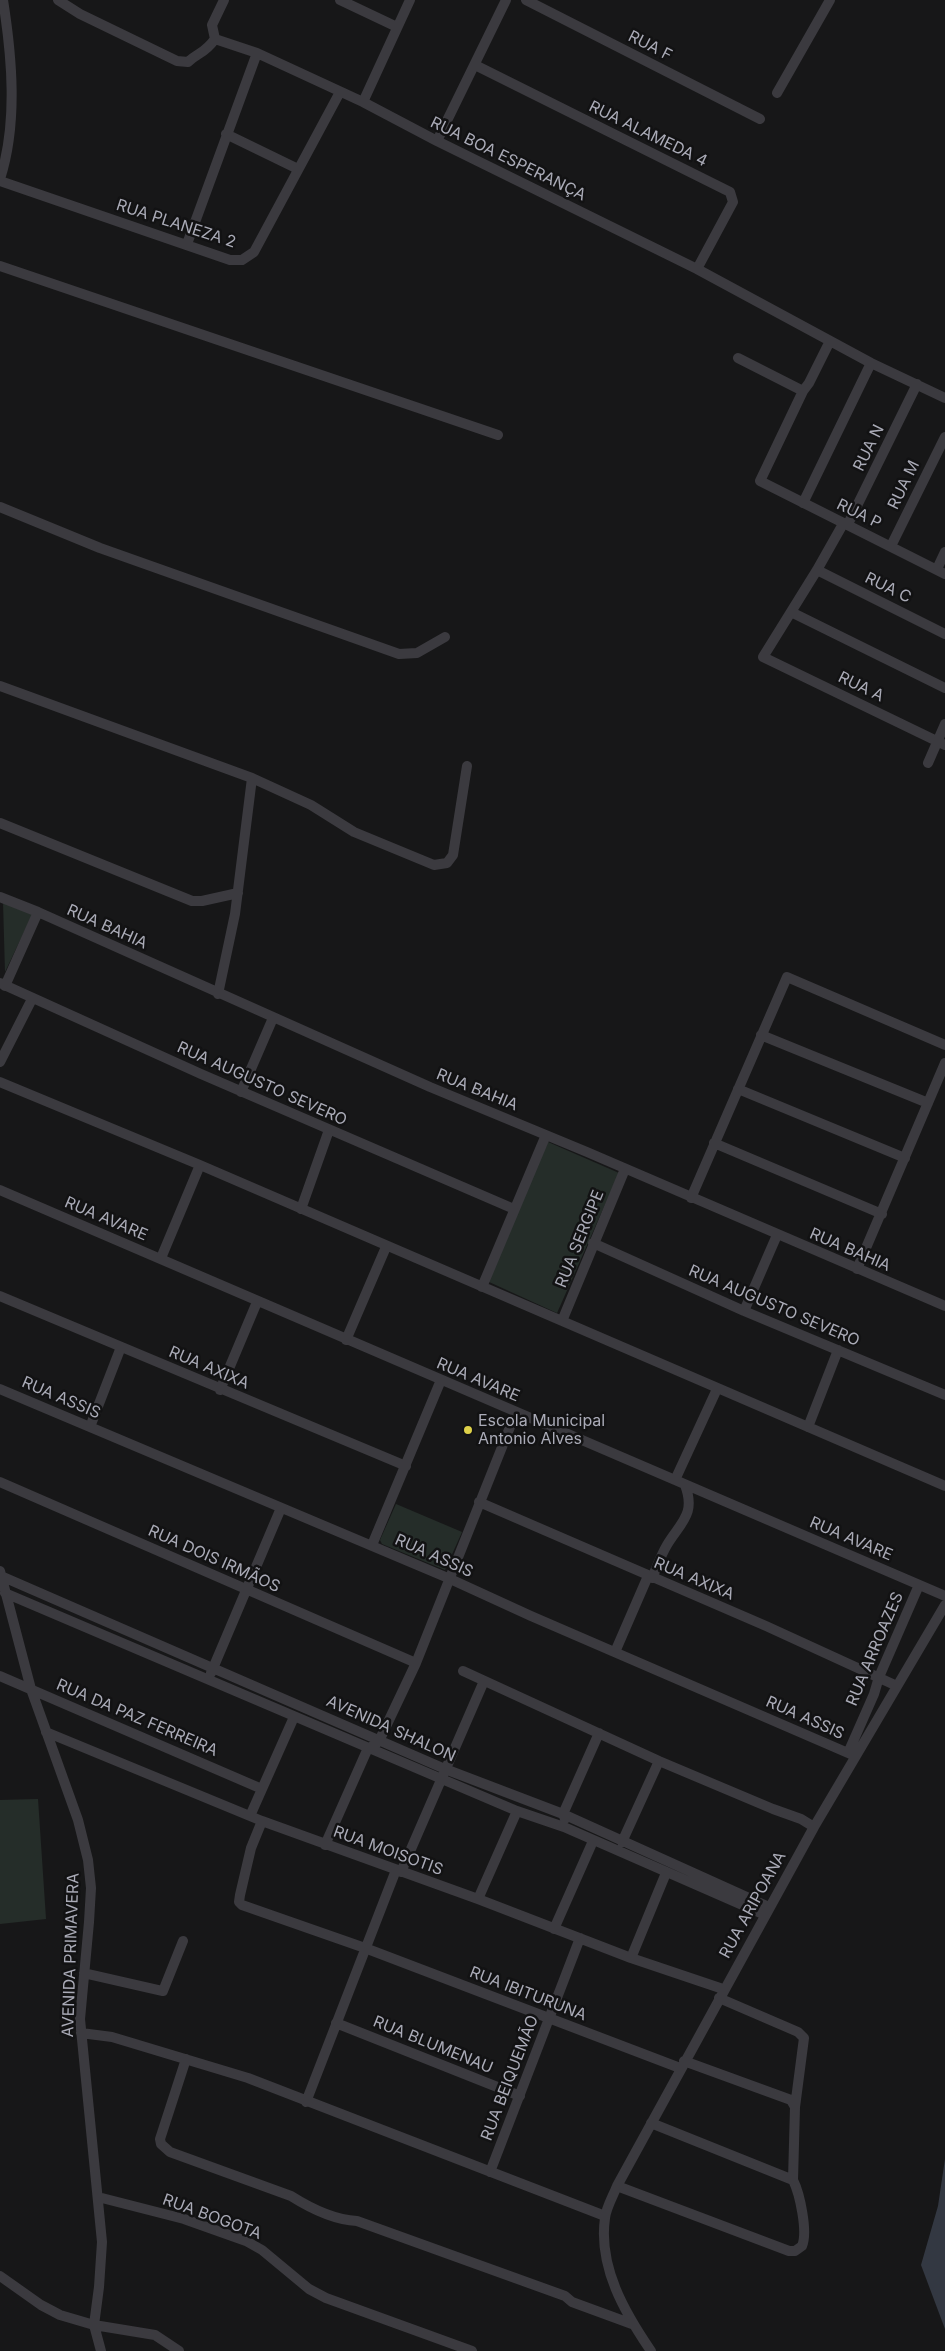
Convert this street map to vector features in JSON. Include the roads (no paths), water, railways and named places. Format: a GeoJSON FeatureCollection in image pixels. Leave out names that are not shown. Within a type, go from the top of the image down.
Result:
{"type":"FeatureCollection","features":[{"type":"Feature","properties":{"kind":"street"},"geometry":{"type":"LineString","coordinates":[[0,180],[7,158],[10,114],[10,57],[3,0]]}},
{"type":"Feature","properties":{"kind":"street"},"geometry":{"type":"LineString","coordinates":[[58,0],[80,14],[177,61],[188,62],[195,56],[206,52],[215,39],[212,25],[224,0]]}},
{"type":"Feature","properties":{"kind":"street"},"geometry":{"type":"LineString","coordinates":[[340,0],[397,27]]}},
{"type":"Feature","properties":{"kind":"street"},"geometry":{"type":"LineString","coordinates":[[362,102],[410,0]]}},
{"type":"Feature","properties":{"kind":"street"},"geometry":{"type":"LineString","coordinates":[[437,141],[506,0]]}},
{"type":"Feature","properties":{"kind":"street","name":"RUA F"},"geometry":{"type":"LineString","coordinates":[[526,0],[760,119]]}},
{"type":"Feature","properties":{"kind":"street"},"geometry":{"type":"LineString","coordinates":[[777,93],[830,0]]}},
{"type":"Feature","properties":{"kind":"street","name":"RUA BOA ESPERANÇA"},"geometry":{"type":"LineString","coordinates":[[215,39],[257,53],[362,102],[697,269],[871,363],[945,398]]}},
{"type":"Feature","properties":{"kind":"street"},"geometry":{"type":"LineString","coordinates":[[186,244],[257,53]]}},
{"type":"Feature","properties":{"kind":"street","name":"RUA ALAMEDA 4"},"geometry":{"type":"LineString","coordinates":[[475,65],[730,192],[733,202],[697,269]]}},
{"type":"Feature","properties":{"kind":"street","name":"RUA PLANEZA 2"},"geometry":{"type":"LineString","coordinates":[[0,180],[230,260],[242,260],[249,258],[254,252],[340,92]]}},
{"type":"Feature","properties":{"kind":"street"},"geometry":{"type":"LineString","coordinates":[[226,134],[298,169]]}},
{"type":"Feature","properties":{"kind":"street"},"geometry":{"type":"LineString","coordinates":[[0,266],[498,434]]}},
{"type":"Feature","properties":{"kind":"street"},"geometry":{"type":"LineString","coordinates":[[738,358],[803,391],[810,383],[830,341]]}},
{"type":"Feature","properties":{"kind":"street"},"geometry":{"type":"LineString","coordinates":[[803,503],[871,363]]}},
{"type":"Feature","properties":{"kind":"street","name":"RUA N"},"geometry":{"type":"LineString","coordinates":[[763,657],[846,524],[917,384]]}},
{"type":"Feature","properties":{"kind":"street","name":"RUA P"},"geometry":{"type":"LineString","coordinates":[[803,391],[760,482],[941,572]]}},
{"type":"Feature","properties":{"kind":"street","name":"RUA M"},"geometry":{"type":"LineString","coordinates":[[891,546],[945,437]]}},
{"type":"Feature","properties":{"kind":"street"},"geometry":{"type":"LineString","coordinates":[[0,507],[100,548],[399,654],[417,653],[445,637]]}},
{"type":"Feature","properties":{"kind":"street"},"geometry":{"type":"LineString","coordinates":[[941,572],[945,552]]}},
{"type":"Feature","properties":{"kind":"street","name":"RUA C"},"geometry":{"type":"LineString","coordinates":[[818,570],[945,634]]}},
{"type":"Feature","properties":{"kind":"street"},"geometry":{"type":"LineString","coordinates":[[791,612],[945,688]]}},
{"type":"Feature","properties":{"kind":"street","name":"RUA A"},"geometry":{"type":"LineString","coordinates":[[763,657],[941,742]]}},
{"type":"Feature","properties":{"kind":"street"},"geometry":{"type":"LineString","coordinates":[[0,686],[252,778],[311,805],[354,832],[425,863],[443,865],[450,859],[454,851],[467,766]]}},
{"type":"Feature","properties":{"kind":"street"},"geometry":{"type":"LineString","coordinates":[[928,763],[941,742],[945,724]]}},
{"type":"Feature","properties":{"kind":"street"},"geometry":{"type":"LineString","coordinates":[[218,994],[238,893],[252,778]]}},
{"type":"Feature","properties":{"kind":"street"},"geometry":{"type":"LineString","coordinates":[[0,823],[192,902],[238,893]]}},
{"type":"Feature","properties":{"kind":"street","name":"RUA BAHIA"},"geometry":{"type":"LineString","coordinates":[[0,897],[38,912],[430,1088],[546,1135],[945,1306]]}},
{"type":"Feature","properties":{"kind":"street"},"geometry":{"type":"LineString","coordinates":[[3,985],[38,912]]}},
{"type":"Feature","properties":{"kind":"street"},"geometry":{"type":"LineString","coordinates":[[691,1198],[786,977],[945,1045]]}},
{"type":"Feature","properties":{"kind":"street","name":"RUA AUGUSTO SEVERO"},"geometry":{"type":"LineString","coordinates":[[3,985],[241,1092],[514,1209]]}},
{"type":"Feature","properties":{"kind":"street"},"geometry":{"type":"LineString","coordinates":[[0,1062],[32,999]]}},
{"type":"Feature","properties":{"kind":"street"},"geometry":{"type":"LineString","coordinates":[[241,1092],[273,1018]]}},
{"type":"Feature","properties":{"kind":"street"},"geometry":{"type":"LineString","coordinates":[[762,1035],[928,1103]]}},
{"type":"Feature","properties":{"kind":"street"},"geometry":{"type":"LineString","coordinates":[[857,1269],[945,1062]]}},
{"type":"Feature","properties":{"kind":"street"},"geometry":{"type":"LineString","coordinates":[[0,1082],[200,1165],[386,1247],[945,1486]]}},
{"type":"Feature","properties":{"kind":"street"},"geometry":{"type":"LineString","coordinates":[[738,1089],[905,1158]]}},
{"type":"Feature","properties":{"kind":"street"},"geometry":{"type":"LineString","coordinates":[[301,1209],[329,1130]]}},
{"type":"Feature","properties":{"kind":"street"},"geometry":{"type":"LineString","coordinates":[[482,1287],[546,1135]]}},
{"type":"Feature","properties":{"kind":"street"},"geometry":{"type":"LineString","coordinates":[[714,1143],[882,1214]]}},
{"type":"Feature","properties":{"kind":"street"},"geometry":{"type":"LineString","coordinates":[[161,1258],[200,1165]]}},
{"type":"Feature","properties":{"kind":"street","name":"RUA SERGIPE"},"geometry":{"type":"LineString","coordinates":[[562,1321],[625,1169]]}},
{"type":"Feature","properties":{"kind":"street","name":"RUA AVARE"},"geometry":{"type":"LineString","coordinates":[[0,1190],[945,1596]]}},
{"type":"Feature","properties":{"kind":"street"},"geometry":{"type":"LineString","coordinates":[[744,1311],[777,1235]]}},
{"type":"Feature","properties":{"kind":"street","name":"RUA AUGUSTO SEVERO"},"geometry":{"type":"LineString","coordinates":[[593,1243],[744,1311],[945,1395]]}},
{"type":"Feature","properties":{"kind":"street"},"geometry":{"type":"LineString","coordinates":[[346,1340],[386,1247]]}},
{"type":"Feature","properties":{"kind":"street","name":"RUA AXIXA"},"geometry":{"type":"LineString","coordinates":[[1,1299],[122,1347],[220,1390],[406,1466]]}},
{"type":"Feature","properties":{"kind":"street"},"geometry":{"type":"LineString","coordinates":[[220,1390],[257,1302]]}},
{"type":"Feature","properties":{"kind":"street"},"geometry":{"type":"LineString","coordinates":[[90,1427],[122,1347]]}},
{"type":"Feature","properties":{"kind":"street"},"geometry":{"type":"LineString","coordinates":[[808,1427],[838,1350]]}},
{"type":"Feature","properties":{"kind":"street"},"geometry":{"type":"LineString","coordinates":[[372,1545],[441,1380]]}},
{"type":"Feature","properties":{"kind":"street"},"geometry":{"type":"LineString","coordinates":[[675,1480],[717,1388]]}},
{"type":"Feature","properties":{"kind":"street","name":"RUA ASSIS"},"geometry":{"type":"LineString","coordinates":[[0,1389],[372,1545],[851,1755]]}},
{"type":"Feature","properties":{"kind":"street"},"geometry":{"type":"LineString","coordinates":[[325,1845],[368,1748],[375,1745],[380,1739],[416,1663],[448,1578],[516,1412]]}},
{"type":"Feature","properties":{"kind":"street","name":"RUA DOIS IRMÃOS"},"geometry":{"type":"LineString","coordinates":[[0,1482],[416,1663]]}},
{"type":"Feature","properties":{"kind":"street"},"geometry":{"type":"LineString","coordinates":[[615,1652],[650,1577],[688,1513],[690,1500],[685,1484]]}},
{"type":"Feature","properties":{"kind":"street","name":"RUA AXIXA"},"geometry":{"type":"LineString","coordinates":[[479,1502],[897,1686]]}},
{"type":"Feature","properties":{"kind":"street"},"geometry":{"type":"LineString","coordinates":[[209,1679],[281,1508]]}},
{"type":"Feature","properties":{"kind":"street","name":"AVENIDA PRIMAVERA"},"geometry":{"type":"LineString","coordinates":[[0,1574],[31,1689],[78,1820],[88,1860],[91,1888],[81,2033],[102,2242],[100,2287],[94,2326],[101,2351]]}},
{"type":"Feature","properties":{"kind":"street","name":"AVENIDA SHALON"},"geometry":{"type":"LineString","coordinates":[[0,1574],[240,1680],[380,1739],[478,1794],[517,1811],[564,1827],[666,1874],[767,1911]]}},
{"type":"Feature","properties":{"kind":"street","name":"RUA ARROAZES"},"geometry":{"type":"LineString","coordinates":[[851,1755],[874,1694],[878,1677],[919,1585]]}},
{"type":"Feature","properties":{"kind":"street","name":"AVENIDA SHALON"},"geometry":{"type":"LineString","coordinates":[[5,1593],[368,1748],[443,1774],[482,1784],[562,1814],[767,1911]]}},
{"type":"Feature","properties":{"kind":"street","name":"RUA ARIPOANA"},"geometry":{"type":"LineString","coordinates":[[651,2351],[632,2324],[612,2280],[605,2242],[605,2216],[617,2186],[682,2064],[814,1827],[851,1755],[897,1686],[945,1605]]}},
{"type":"Feature","properties":{"kind":"street"},"geometry":{"type":"LineString","coordinates":[[463,1671],[659,1761],[773,1810],[801,1819],[814,1827]]}},
{"type":"Feature","properties":{"kind":"street","name":"RUA DA PAZ FERREIRA"},"geometry":{"type":"LineString","coordinates":[[0,1676],[262,1789]]}},
{"type":"Feature","properties":{"kind":"street"},"geometry":{"type":"LineString","coordinates":[[235,1690],[240,1680]]}},
{"type":"Feature","properties":{"kind":"street"},"geometry":{"type":"LineString","coordinates":[[306,2102],[365,1948],[484,1681]]}},
{"type":"Feature","properties":{"kind":"street"},"geometry":{"type":"LineString","coordinates":[[250,1816],[294,1717]]}},
{"type":"Feature","properties":{"kind":"street","name":"RUA MOISOTIS"},"geometry":{"type":"LineString","coordinates":[[46,1732],[262,1821],[478,1899],[631,1958],[721,1994],[798,2032],[804,2038],[795,2107]]}},
{"type":"Feature","properties":{"kind":"street"},"geometry":{"type":"LineString","coordinates":[[564,1827],[566,1821],[562,1814],[599,1733]]}},
{"type":"Feature","properties":{"kind":"street"},"geometry":{"type":"LineString","coordinates":[[622,1842],[659,1761]]}},
{"type":"Feature","properties":{"kind":"street"},"geometry":{"type":"LineString","coordinates":[[478,1794],[482,1784]]}},
{"type":"Feature","properties":{"kind":"street"},"geometry":{"type":"LineString","coordinates":[[478,1899],[517,1811]]}},
{"type":"Feature","properties":{"kind":"street","name":"RUA IBITURUNA"},"geometry":{"type":"LineString","coordinates":[[262,1821],[252,1848],[240,1894],[240,1904],[365,1948],[549,2019],[787,2097],[795,2107]]}},
{"type":"Feature","properties":{"kind":"street"},"geometry":{"type":"LineString","coordinates":[[554,1929],[597,1843],[606,1835]]}},
{"type":"Feature","properties":{"kind":"street"},"geometry":{"type":"LineString","coordinates":[[654,1868],[658,1858]]}},
{"type":"Feature","properties":{"kind":"street"},"geometry":{"type":"LineString","coordinates":[[631,1958],[666,1874]]}},
{"type":"Feature","properties":{"kind":"street","name":"RUA BEIQUEMÃO"},"geometry":{"type":"LineString","coordinates":[[490,2172],[580,1938]]}},
{"type":"Feature","properties":{"kind":"street"},"geometry":{"type":"LineString","coordinates":[[84,1973],[163,1991],[183,1941]]}},
{"type":"Feature","properties":{"kind":"street","name":"RUA BLUMENAU"},"geometry":{"type":"LineString","coordinates":[[336,2023],[520,2096]]}},
{"type":"Feature","properties":{"kind":"street"},"geometry":{"type":"LineString","coordinates":[[81,2033],[112,2037],[248,2078],[605,2216]]}},
{"type":"Feature","properties":{"kind":"street"},"geometry":{"type":"LineString","coordinates":[[186,2059],[160,2139],[161,2144],[170,2152],[291,2196],[305,2205],[346,2220],[358,2221],[565,2296],[572,2302],[632,2324]]}},
{"type":"Feature","properties":{"kind":"street"},"geometry":{"type":"LineString","coordinates":[[617,2186],[795,2251],[802,2246],[804,2238],[803,2216],[793,2180],[795,2107]]}},
{"type":"Feature","properties":{"kind":"street"},"geometry":{"type":"LineString","coordinates":[[651,2123],[793,2180]]}},
{"type":"Feature","properties":{"kind":"street","name":"RUA BOGOTA"},"geometry":{"type":"LineString","coordinates":[[98,2197],[184,2220],[246,2241],[262,2250],[310,2289],[326,2298],[472,2351]]}},
{"type":"Feature","properties":{"kind":"street"},"geometry":{"type":"LineString","coordinates":[[0,2276],[54,2312],[94,2326],[155,2335],[179,2351]]}},
{"type":"Feature","properties":{"kind":"place","name":"Escola Municipal Antonio Alves"},"geometry":{"type":"Point","coordinates":[468,1430]}}]}
